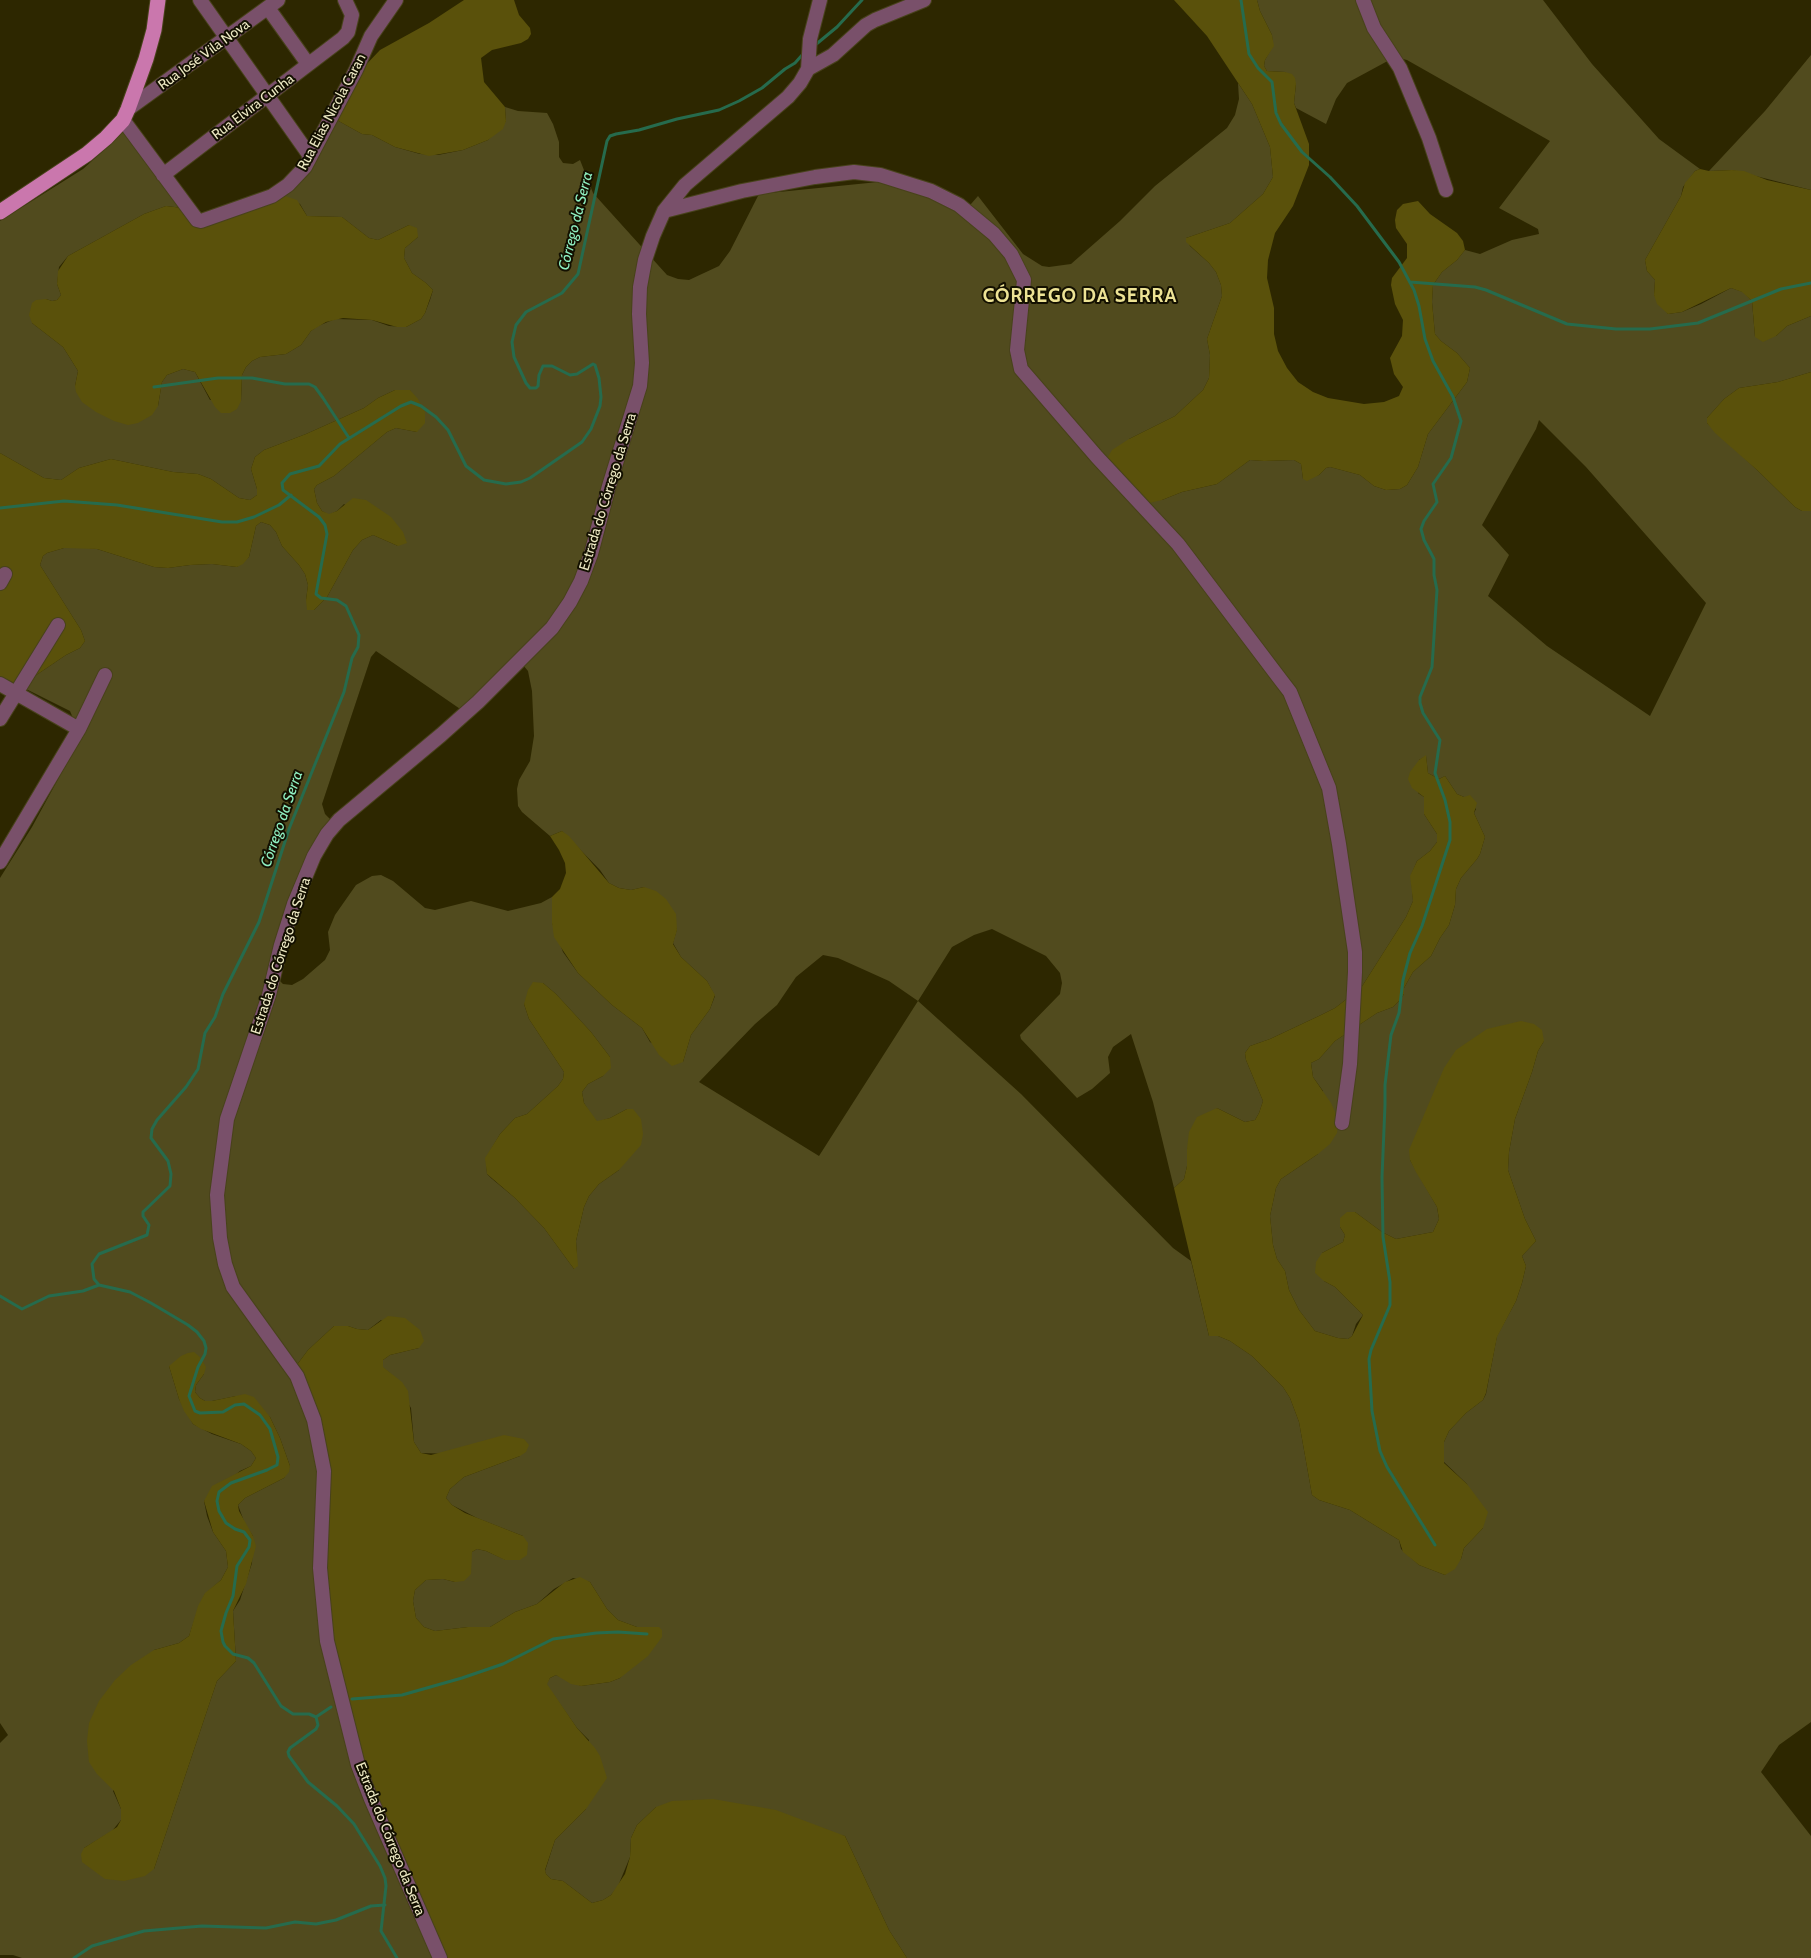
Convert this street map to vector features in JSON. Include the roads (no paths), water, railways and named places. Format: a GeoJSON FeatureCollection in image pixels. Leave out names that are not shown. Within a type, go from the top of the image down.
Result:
{"type":"FeatureCollection","features":[{"type":"Feature","properties":{"kind":"main road"},"geometry":{"type":"LineString","coordinates":[[0,212],[87,154],[106,138],[126,114],[148,52],[154,30],[158,0]]}},
{"type":"Feature","properties":{"kind":"street"},"geometry":{"type":"LineString","coordinates":[[200,0],[310,156]]}},
{"type":"Feature","properties":{"kind":"street","name":"Rua Elvira Cunha"},"geometry":{"type":"LineString","coordinates":[[163,175],[343,38],[348,32],[352,15],[346,0]]}},
{"type":"Feature","properties":{"kind":"street","name":"Rua Elias Nicola Caran"},"geometry":{"type":"LineString","coordinates":[[126,114],[163,175],[196,220],[250,205],[272,196],[297,177],[356,70],[371,36],[396,0]]}},
{"type":"Feature","properties":{"kind":"street","name":"Estrada do Córrego da Serra"},"geometry":{"type":"LineString","coordinates":[[440,1958],[358,1765],[327,1641],[320,1568],[324,1471],[314,1420],[297,1376],[233,1287],[225,1264],[220,1238],[217,1195],[227,1119],[269,995],[281,945],[294,904],[314,856],[327,834],[339,820],[441,735],[546,635],[570,602],[581,581],[591,554],[609,486],[640,386],[642,363],[639,314],[640,287],[650,244],[664,212],[685,185],[788,97],[800,83],[808,63],[810,39],[820,0]]}},
{"type":"Feature","properties":{"kind":"street"},"geometry":{"type":"LineString","coordinates":[[808,63],[833,56],[866,25],[875,20],[924,0]]}},
{"type":"Feature","properties":{"kind":"street"},"geometry":{"type":"LineString","coordinates":[[1362,0],[1374,28],[1400,68],[1429,138],[1446,190]]}},
{"type":"Feature","properties":{"kind":"street","name":"Rua José Vila Nova"},"geometry":{"type":"LineString","coordinates":[[126,114],[273,4]]}},
{"type":"Feature","properties":{"kind":"street"},"geometry":{"type":"LineString","coordinates":[[273,4],[308,64]]}},
{"type":"Feature","properties":{"kind":"street"},"geometry":{"type":"LineString","coordinates":[[664,212],[742,191],[815,177],[854,172],[880,175],[931,191],[959,205],[994,234],[1011,254],[1024,280],[1016,350],[1021,369],[1097,457],[1178,544],[1290,692],[1329,788],[1355,952],[1350,1064],[1342,1123]]}},
{"type":"Feature","properties":{"kind":"street"},"geometry":{"type":"LineString","coordinates":[[0,719],[58,625]]}},
{"type":"Feature","properties":{"kind":"street"},"geometry":{"type":"LineString","coordinates":[[0,862],[79,729],[105,674]]}},
{"type":"Feature","properties":{"kind":"street"},"geometry":{"type":"LineString","coordinates":[[0,684],[79,729]]}},
{"type":"Feature","properties":{"kind":"waterway","name":"Córrego da Serra"},"geometry":{"type":"LineString","coordinates":[[814,46],[837,27],[862,0]]}},
{"type":"Feature","properties":{"kind":"waterway"},"geometry":{"type":"LineString","coordinates":[[1241,0],[1249,54],[1258,68],[1272,82],[1276,113],[1281,124],[1302,152],[1330,177],[1357,206],[1399,262],[1414,290],[1425,339],[1433,361],[1453,397],[1461,421],[1451,458],[1433,484],[1437,502],[1421,529],[1424,540],[1434,559],[1434,575],[1437,590],[1432,667],[1420,697],[1420,703],[1423,713],[1440,740],[1435,773],[1445,800],[1450,822],[1450,840],[1422,926],[1410,953],[1403,980],[1399,1013],[1391,1035],[1385,1085],[1382,1177],[1383,1237],[1390,1282],[1390,1305],[1369,1359],[1372,1411],[1380,1451],[1387,1467],[1435,1545]]}},
{"type":"Feature","properties":{"kind":"waterway","name":"Córrego da Serra"},"geometry":{"type":"LineString","coordinates":[[397,1958],[381,1931],[386,1886],[380,1866],[354,1824],[337,1806],[308,1782],[289,1756],[290,1748],[316,1729],[318,1725],[316,1717],[309,1714],[293,1714],[281,1706],[254,1663],[248,1658],[233,1654],[223,1642],[221,1631],[233,1596],[237,1566],[249,1547],[250,1540],[244,1532],[226,1523],[219,1511],[217,1501],[219,1492],[231,1483],[277,1465],[278,1457],[270,1429],[260,1415],[244,1404],[235,1405],[223,1412],[200,1413],[195,1411],[189,1396],[198,1367],[205,1354],[204,1341],[188,1325],[151,1303],[130,1292],[99,1285],[94,1279],[92,1264],[99,1254],[147,1235],[149,1225],[143,1216],[143,1212],[170,1186],[171,1174],[168,1161],[151,1138],[152,1129],[157,1120],[186,1087],[198,1069],[205,1033],[215,1017],[223,994],[259,922],[289,829],[344,692],[352,658],[358,647],[359,635],[346,606],[337,600],[321,598],[316,594],[327,534],[325,525],[319,517],[283,490],[282,483],[290,474],[319,466],[340,444],[401,406],[411,402],[421,406],[436,417],[448,430],[466,466],[484,480],[506,484],[521,482],[530,478],[582,442],[591,429],[600,406],[599,378],[595,365],[593,364],[577,374],[570,375],[552,366],[543,366],[539,375],[538,386],[530,388],[514,357],[512,342],[516,325],[526,312],[562,293],[578,274],[607,141],[610,136],[616,134],[719,110],[762,88],[795,63],[803,54]]}},
{"type":"Feature","properties":{"kind":"waterway"},"geometry":{"type":"LineString","coordinates":[[1410,282],[1475,287],[1567,324],[1616,329],[1650,329],[1698,323],[1781,289],[1811,283]]}},
{"type":"Feature","properties":{"kind":"waterway"},"geometry":{"type":"LineString","coordinates":[[154,387],[218,378],[252,378],[285,384],[309,384],[315,387],[349,438]]}},
{"type":"Feature","properties":{"kind":"waterway"},"geometry":{"type":"LineString","coordinates":[[0,508],[64,501],[117,505],[222,522],[237,522],[254,517],[279,505],[291,495]]}},
{"type":"Feature","properties":{"kind":"waterway"},"geometry":{"type":"LineString","coordinates":[[0,1296],[22,1309],[49,1296],[83,1291],[99,1285]]}},
{"type":"Feature","properties":{"kind":"waterway"},"geometry":{"type":"LineString","coordinates":[[352,1699],[402,1695],[462,1678],[503,1664],[553,1639],[596,1633],[647,1634]]}},
{"type":"Feature","properties":{"kind":"waterway"},"geometry":{"type":"LineString","coordinates":[[316,1717],[331,1707]]}},
{"type":"Feature","properties":{"kind":"waterway"},"geometry":{"type":"LineString","coordinates":[[74,1958],[92,1946],[144,1931],[202,1926],[266,1928],[295,1922],[316,1924],[336,1920],[371,1906],[385,1905]]}},
{"type":"Feature","properties":{"kind":"district","name":"CÓRREGO DA SERRA"},"geometry":{"type":"Point","coordinates":[1080,296]}}]}
